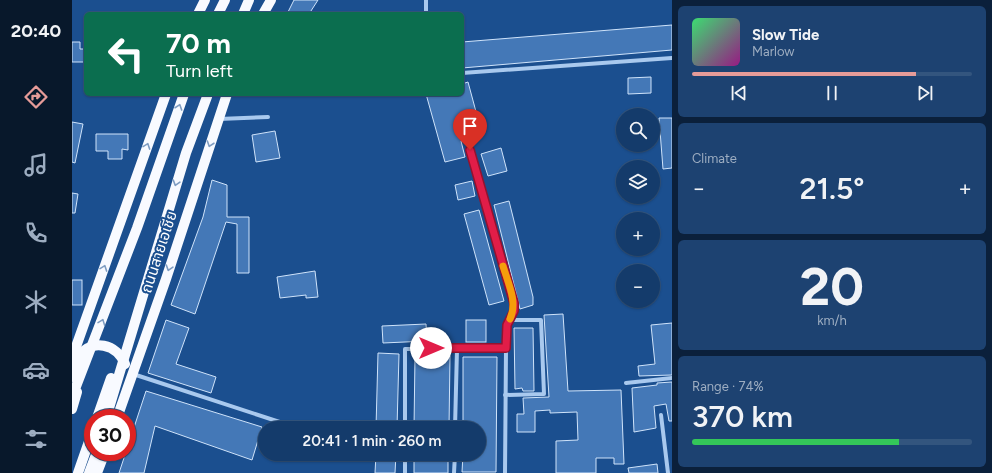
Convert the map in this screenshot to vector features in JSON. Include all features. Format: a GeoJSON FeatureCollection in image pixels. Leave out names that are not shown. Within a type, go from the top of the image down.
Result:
{"type":"FeatureCollection","features":[{"type":"Feature","properties":{"kind":"highway"},"geometry":{"type":"LineString","coordinates":[[199,12],[205,0]]}},
{"type":"Feature","properties":{"kind":"highway"},"geometry":{"type":"LineString","coordinates":[[219,12],[225,0]]}},
{"type":"Feature","properties":{"kind":"highway"},"geometry":{"type":"LineString","coordinates":[[244,12],[249,0]]}},
{"type":"Feature","properties":{"kind":"highway"},"geometry":{"type":"LineString","coordinates":[[264,12],[271,0]]}},
{"type":"Feature","properties":{"kind":"highway"},"geometry":{"type":"LineString","coordinates":[[72,358],[165,96]]}},
{"type":"Feature","properties":{"kind":"highway","name":"ถนนสายเอเชีย"},"geometry":{"type":"LineString","coordinates":[[72,397],[137,228],[183,96]]}},
{"type":"Feature","properties":{"kind":"highway","name":"ถนนสายเอเชีย"},"geometry":{"type":"LineString","coordinates":[[109,409],[186,153],[207,96]]}},
{"type":"Feature","properties":{"kind":"highway","name":"ถนนสายเอเชีย"},"geometry":{"type":"LineString","coordinates":[[120,409],[166,279],[226,96]]}},
{"type":"Feature","properties":{"kind":"highway"},"geometry":{"type":"LineString","coordinates":[[100,409],[150,271]]}},
{"type":"Feature","properties":{"kind":"highway"},"geometry":{"type":"LineString","coordinates":[[72,377],[77,360],[88,348],[103,345],[113,348],[120,355],[125,364],[126,374],[113,409]]}},
{"type":"Feature","properties":{"kind":"highway"},"geometry":{"type":"LineString","coordinates":[[72,409],[90,353]]}},
{"type":"Feature","properties":{"kind":"highway"},"geometry":{"type":"LineString","coordinates":[[78,473],[84,456]]}},
{"type":"Feature","properties":{"kind":"highway"},"geometry":{"type":"LineString","coordinates":[[89,473],[93,461]]}},
{"type":"Feature","properties":{"kind":"highway"},"geometry":{"type":"LineString","coordinates":[[97,473],[101,461]]}},
{"type":"Feature","properties":{"kind":"street"},"geometry":{"type":"LineString","coordinates":[[426,0],[426,12]]}},
{"type":"Feature","properties":{"kind":"street"},"geometry":{"type":"LineString","coordinates":[[464,73],[672,58]]}},
{"type":"Feature","properties":{"kind":"street"},"geometry":{"type":"LineString","coordinates":[[218,119],[268,117]]}},
{"type":"Feature","properties":{"kind":"street"},"geometry":{"type":"LineString","coordinates":[[470,150],[514,303],[514,311],[507,325],[505,473]]}},
{"type":"Feature","properties":{"kind":"street"},"geometry":{"type":"LineString","coordinates":[[505,395],[544,394],[541,320],[510,320]]}},
{"type":"Feature","properties":{"kind":"street"},"geometry":{"type":"LineString","coordinates":[[405,421],[405,348],[506,348]]}},
{"type":"Feature","properties":{"kind":"street"},"geometry":{"type":"LineString","coordinates":[[455,421],[457,349]]}},
{"type":"Feature","properties":{"kind":"street"},"geometry":{"type":"LineString","coordinates":[[132,373],[277,421]]}},
{"type":"Feature","properties":{"kind":"street"},"geometry":{"type":"LineString","coordinates":[[626,383],[672,378]]}},
{"type":"Feature","properties":{"kind":"street"},"geometry":{"type":"LineString","coordinates":[[661,415],[668,473]]}},
{"type":"Feature","properties":{"kind":"street"},"geometry":{"type":"LineString","coordinates":[[405,461],[405,473]]}},
{"type":"Feature","properties":{"kind":"street"},"geometry":{"type":"LineString","coordinates":[[454,473],[455,461]]}},
{"type":"Feature","properties":{"kind":"building"},"geometry":{"type":"Polygon","coordinates":[[[294,0],[318,0],[310,12],[288,12],[294,0]]]}},
{"type":"Feature","properties":{"kind":"building"},"geometry":{"type":"Polygon","coordinates":[[[672,25],[672,50],[464,68],[464,42],[672,25]]]}},
{"type":"Feature","properties":{"kind":"building"},"geometry":{"type":"Polygon","coordinates":[[[72,42],[80,42],[80,49],[84,49],[84,62],[72,62],[72,42]]]}},
{"type":"Feature","properties":{"kind":"building"},"geometry":{"type":"Polygon","coordinates":[[[651,77],[651,93],[628,94],[628,78],[651,77]]]}},
{"type":"Feature","properties":{"kind":"building"},"geometry":{"type":"Polygon","coordinates":[[[468,82],[482,134],[461,141],[465,157],[445,162],[427,96],[464,96],[464,83],[468,82]]]}},
{"type":"Feature","properties":{"kind":"building"},"geometry":{"type":"Polygon","coordinates":[[[660,118],[672,118],[672,168],[663,169],[660,118]]]}},
{"type":"Feature","properties":{"kind":"building"},"geometry":{"type":"Polygon","coordinates":[[[72,122],[83,124],[75,163],[72,162],[72,122]]]}},
{"type":"Feature","properties":{"kind":"building"},"geometry":{"type":"Polygon","coordinates":[[[275,131],[280,158],[256,162],[252,135],[275,131]]]}},
{"type":"Feature","properties":{"kind":"building"},"geometry":{"type":"Polygon","coordinates":[[[96,134],[128,134],[128,150],[122,149],[122,159],[108,159],[108,151],[96,151],[96,134]]]}},
{"type":"Feature","properties":{"kind":"building"},"geometry":{"type":"Polygon","coordinates":[[[501,148],[507,171],[488,176],[481,154],[501,148]]]}},
{"type":"Feature","properties":{"kind":"building"},"geometry":{"type":"Polygon","coordinates":[[[212,180],[227,185],[227,217],[249,217],[249,273],[237,273],[237,224],[226,222],[195,314],[171,305],[203,217],[212,180]]]}},
{"type":"Feature","properties":{"kind":"building"},"geometry":{"type":"Polygon","coordinates":[[[472,181],[475,196],[458,200],[455,185],[472,181]]]}},
{"type":"Feature","properties":{"kind":"building"},"geometry":{"type":"Polygon","coordinates":[[[72,193],[78,194],[75,213],[72,213],[72,193]]]}},
{"type":"Feature","properties":{"kind":"building"},"geometry":{"type":"Polygon","coordinates":[[[509,201],[533,297],[533,305],[520,309],[494,205],[509,201]]]}},
{"type":"Feature","properties":{"kind":"building"},"geometry":{"type":"Polygon","coordinates":[[[479,210],[504,301],[489,305],[464,214],[479,210]]]}},
{"type":"Feature","properties":{"kind":"building"},"geometry":{"type":"Polygon","coordinates":[[[315,271],[318,297],[306,298],[306,295],[280,298],[277,277],[315,271]]]}},
{"type":"Feature","properties":{"kind":"building"},"geometry":{"type":"Polygon","coordinates":[[[72,280],[82,280],[82,305],[72,305],[72,280]]]}},
{"type":"Feature","properties":{"kind":"building"},"geometry":{"type":"Polygon","coordinates":[[[563,314],[568,391],[621,390],[624,464],[614,464],[614,458],[596,458],[596,473],[556,473],[556,441],[578,440],[577,412],[550,413],[550,410],[535,411],[535,432],[517,432],[517,414],[524,414],[523,398],[549,397],[544,315],[563,314]]]}},
{"type":"Feature","properties":{"kind":"building"},"geometry":{"type":"Polygon","coordinates":[[[166,320],[189,328],[176,364],[216,377],[211,393],[148,373],[166,320]]]}},
{"type":"Feature","properties":{"kind":"building"},"geometry":{"type":"Polygon","coordinates":[[[466,320],[486,320],[486,342],[466,342],[466,320]]]}},
{"type":"Feature","properties":{"kind":"building"},"geometry":{"type":"Polygon","coordinates":[[[672,323],[672,375],[639,376],[638,366],[655,364],[651,325],[672,323]]]}},
{"type":"Feature","properties":{"kind":"building"},"geometry":{"type":"Polygon","coordinates":[[[426,324],[427,341],[383,343],[382,326],[426,324]]]}},
{"type":"Feature","properties":{"kind":"building"},"geometry":{"type":"Polygon","coordinates":[[[514,328],[533,328],[534,391],[523,391],[522,388],[515,389],[514,328]]]}},
{"type":"Feature","properties":{"kind":"building"},"geometry":{"type":"Polygon","coordinates":[[[378,353],[399,354],[397,421],[376,421],[378,353]]]}},
{"type":"Feature","properties":{"kind":"building"},"geometry":{"type":"Polygon","coordinates":[[[415,356],[450,356],[449,421],[414,421],[415,356]]]}},
{"type":"Feature","properties":{"kind":"building"},"geometry":{"type":"Polygon","coordinates":[[[463,357],[497,357],[496,472],[462,472],[463,461],[486,461],[486,421],[463,421],[463,357]]]}},
{"type":"Feature","properties":{"kind":"building"},"geometry":{"type":"Polygon","coordinates":[[[672,382],[672,421],[669,421],[666,404],[654,406],[656,428],[634,432],[632,388],[657,385],[657,383],[672,382]]]}},
{"type":"Feature","properties":{"kind":"building"},"geometry":{"type":"Polygon","coordinates":[[[146,391],[258,426],[258,440],[252,460],[155,426],[144,473],[119,473],[123,461],[136,461],[136,421],[146,391]]]}},
{"type":"Feature","properties":{"kind":"building"},"geometry":{"type":"Polygon","coordinates":[[[376,461],[396,461],[395,473],[375,473],[376,461]]]}},
{"type":"Feature","properties":{"kind":"building"},"geometry":{"type":"Polygon","coordinates":[[[414,461],[448,461],[448,473],[414,473],[414,461]]]}},
{"type":"Feature","properties":{"kind":"building"},"geometry":{"type":"Polygon","coordinates":[[[657,464],[658,473],[629,473],[628,468],[657,464]]]}},
{"type":"Feature","properties":{"kind":"slow traffic"},"geometry":{"type":"LineString","coordinates":[[503,266],[514,303],[514,311],[510,319]]}},
{"type":"Feature","properties":{"kind":"route"},"geometry":{"type":"LineString","coordinates":[[431,348],[506,348],[507,325],[514,311],[514,303],[470,150]]}}]}
